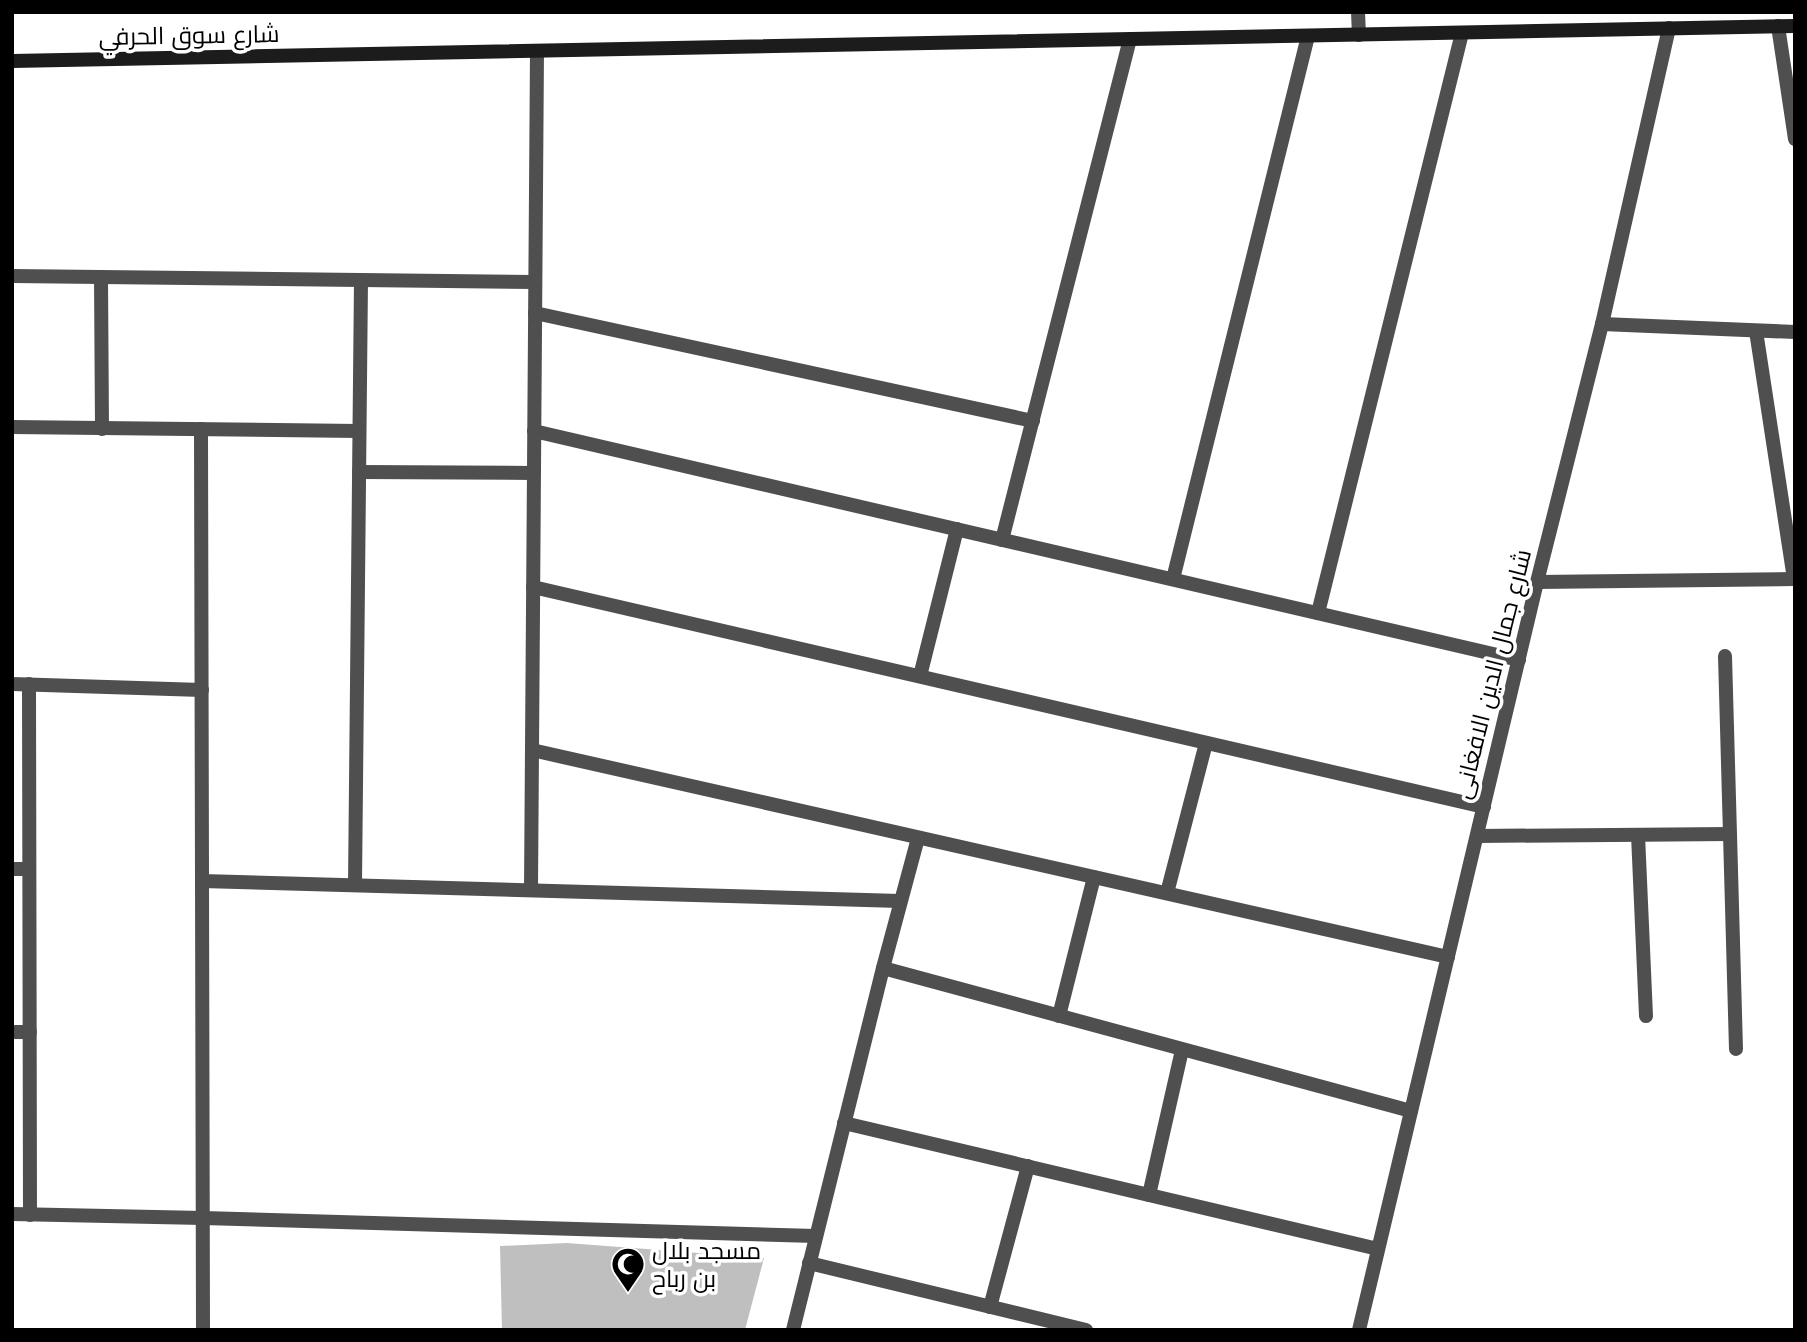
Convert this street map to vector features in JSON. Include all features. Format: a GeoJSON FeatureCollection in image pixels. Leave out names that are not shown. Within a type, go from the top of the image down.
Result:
{"type":"FeatureCollection","features":[{"type":"Feature","properties":{"kind":"street"},"geometry":{"type":"LineString","coordinates":[[1358,12],[1359,35]]}},
{"type":"Feature","properties":{"kind":"street"},"geometry":{"type":"LineString","coordinates":[[1778,26],[1795,139]]}},
{"type":"Feature","properties":{"kind":"street","name":"شارع سوق الحرفي"},"geometry":{"type":"LineString","coordinates":[[13,61],[1795,26]]}},
{"type":"Feature","properties":{"kind":"street","name":"شارع جمال الدين الافغانى"},"geometry":{"type":"LineString","coordinates":[[1359,1330],[1537,582],[1602,324],[1669,29]]}},
{"type":"Feature","properties":{"kind":"street"},"geometry":{"type":"LineString","coordinates":[[1318,613],[1462,33]]}},
{"type":"Feature","properties":{"kind":"street"},"geometry":{"type":"LineString","coordinates":[[1172,579],[1308,36]]}},
{"type":"Feature","properties":{"kind":"street"},"geometry":{"type":"LineString","coordinates":[[1002,540],[1130,39]]}},
{"type":"Feature","properties":{"kind":"street"},"geometry":{"type":"LineString","coordinates":[[12,48],[13,61]]}},
{"type":"Feature","properties":{"kind":"street"},"geometry":{"type":"LineString","coordinates":[[531,889],[537,51]]}},
{"type":"Feature","properties":{"kind":"street"},"geometry":{"type":"LineString","coordinates":[[12,276],[535,282]]}},
{"type":"Feature","properties":{"kind":"street"},"geometry":{"type":"LineString","coordinates":[[101,277],[102,429]]}},
{"type":"Feature","properties":{"kind":"street"},"geometry":{"type":"LineString","coordinates":[[355,885],[361,280]]}},
{"type":"Feature","properties":{"kind":"street"},"geometry":{"type":"LineString","coordinates":[[535,313],[1033,421]]}},
{"type":"Feature","properties":{"kind":"street"},"geometry":{"type":"LineString","coordinates":[[1602,324],[1795,332]]}},
{"type":"Feature","properties":{"kind":"street"},"geometry":{"type":"LineString","coordinates":[[1537,582],[1794,579],[1756,331]]}},
{"type":"Feature","properties":{"kind":"street"},"geometry":{"type":"LineString","coordinates":[[12,427],[359,431]]}},
{"type":"Feature","properties":{"kind":"street"},"geometry":{"type":"LineString","coordinates":[[201,429],[203,1330]]}},
{"type":"Feature","properties":{"kind":"street"},"geometry":{"type":"LineString","coordinates":[[534,431],[1519,660]]}},
{"type":"Feature","properties":{"kind":"street"},"geometry":{"type":"LineString","coordinates":[[359,472],[534,473]]}},
{"type":"Feature","properties":{"kind":"street"},"geometry":{"type":"LineString","coordinates":[[920,677],[957,529]]}},
{"type":"Feature","properties":{"kind":"street"},"geometry":{"type":"LineString","coordinates":[[533,587],[1484,807]]}},
{"type":"Feature","properties":{"kind":"street"},"geometry":{"type":"LineString","coordinates":[[1725,656],[1736,1049]]}},
{"type":"Feature","properties":{"kind":"street"},"geometry":{"type":"LineString","coordinates":[[12,684],[202,690]]}},
{"type":"Feature","properties":{"kind":"street"},"geometry":{"type":"LineString","coordinates":[[29,684],[30,1214]]}},
{"type":"Feature","properties":{"kind":"street"},"geometry":{"type":"LineString","coordinates":[[1167,893],[1206,743]]}},
{"type":"Feature","properties":{"kind":"street"},"geometry":{"type":"LineString","coordinates":[[532,750],[1448,957]]}},
{"type":"Feature","properties":{"kind":"street"},"geometry":{"type":"LineString","coordinates":[[1477,836],[1730,834]]}},
{"type":"Feature","properties":{"kind":"street"},"geometry":{"type":"LineString","coordinates":[[1638,835],[1646,1016]]}},
{"type":"Feature","properties":{"kind":"street"},"geometry":{"type":"LineString","coordinates":[[793,1330],[918,838]]}},
{"type":"Feature","properties":{"kind":"street"},"geometry":{"type":"LineString","coordinates":[[12,869],[29,869]]}},
{"type":"Feature","properties":{"kind":"street"},"geometry":{"type":"LineString","coordinates":[[1059,1016],[1094,877]]}},
{"type":"Feature","properties":{"kind":"street"},"geometry":{"type":"LineString","coordinates":[[202,880],[900,901]]}},
{"type":"Feature","properties":{"kind":"street"},"geometry":{"type":"LineString","coordinates":[[883,968],[1411,1111]]}},
{"type":"Feature","properties":{"kind":"street"},"geometry":{"type":"LineString","coordinates":[[12,1032],[30,1032]]}},
{"type":"Feature","properties":{"kind":"street"},"geometry":{"type":"LineString","coordinates":[[1149,1195],[1182,1049]]}},
{"type":"Feature","properties":{"kind":"street"},"geometry":{"type":"LineString","coordinates":[[844,1124],[1378,1249]]}},
{"type":"Feature","properties":{"kind":"street"},"geometry":{"type":"LineString","coordinates":[[990,1307],[1028,1166]]}},
{"type":"Feature","properties":{"kind":"street"},"geometry":{"type":"LineString","coordinates":[[12,1214],[816,1236]]}},
{"type":"Feature","properties":{"kind":"street"},"geometry":{"type":"LineString","coordinates":[[809,1263],[1086,1330]]}},
{"type":"Feature","properties":{"kind":"building","name":"مسجد بلال بن رباح"},"geometry":{"type":"Polygon","coordinates":[[[567,1243],[764,1258],[745,1330],[502,1330],[500,1246],[567,1243]]]}},
{"type":"Feature","properties":{"kind":"place","name":"مسجد بلال بن رباح"},"geometry":{"type":"Point","coordinates":[628,1294]}}]}
